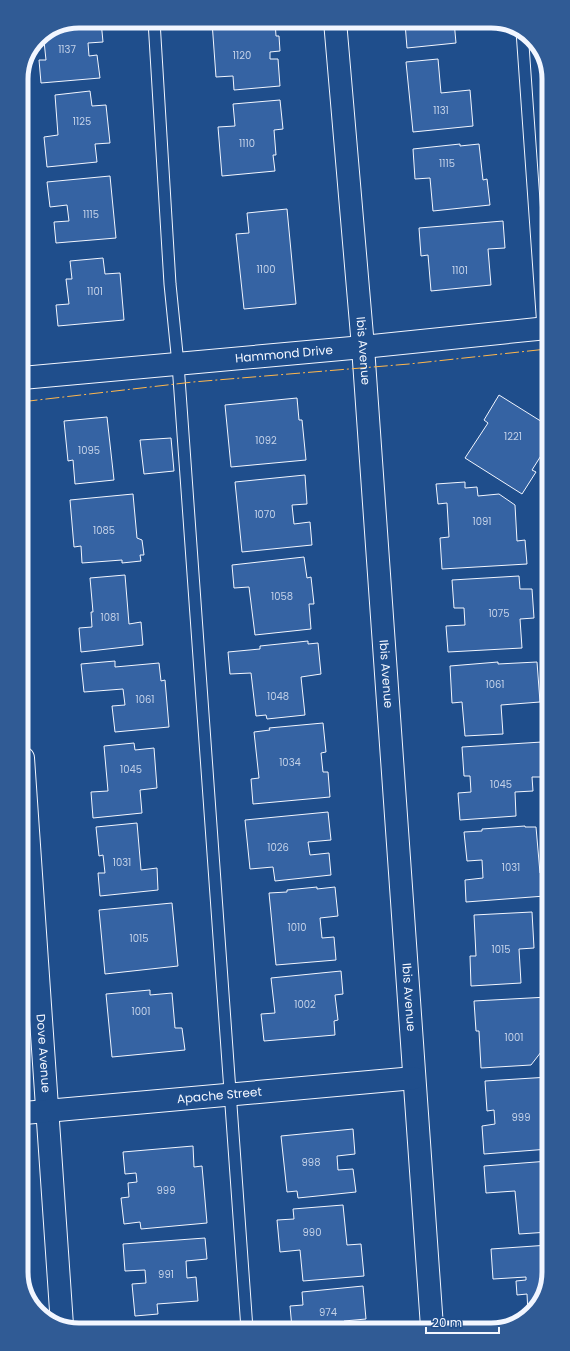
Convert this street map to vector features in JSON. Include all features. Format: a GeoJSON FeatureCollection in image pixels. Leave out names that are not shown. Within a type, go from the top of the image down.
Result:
{"type":"FeatureCollection","features":[{"type":"Feature","properties":{"kind":"street","name":"Ibis Avenue"},"geometry":{"type":"LineString","coordinates":[[336,28],[363,347],[432,1323]]}},
{"type":"Feature","properties":{"kind":"street","name":"Hammond Drive"},"geometry":{"type":"LineString","coordinates":[[28,377],[363,347],[542,328]]}},
{"type":"Feature","properties":{"kind":"street","name":"Dove Avenue"},"geometry":{"type":"LineString","coordinates":[[28,831],[62,1320]]}},
{"type":"Feature","properties":{"kind":"street","name":"Apache Street"},"geometry":{"type":"LineString","coordinates":[[28,1112],[414,1078]]}},
{"type":"Feature","properties":{"kind":"lane"},"geometry":{"type":"LineString","coordinates":[[154,28],[170,284],[178,364],[247,1323]]}},
{"type":"Feature","properties":{"kind":"lane"},"geometry":{"type":"LineString","coordinates":[[523,40],[542,289]]}},
{"type":"Feature","properties":{"kind":"building"},"geometry":{"type":"Polygon","coordinates":[[[73,28],[102,28],[103,42],[88,43],[89,56],[97,55],[100,78],[41,83],[39,60],[46,60],[44,43],[54,35],[73,28]]]}},
{"type":"Feature","properties":{"kind":"building"},"geometry":{"type":"Polygon","coordinates":[[[212,28],[275,28],[276,36],[279,36],[280,51],[270,52],[270,59],[278,59],[280,86],[234,90],[233,76],[216,77],[212,28]]]}},
{"type":"Feature","properties":{"kind":"building"},"geometry":{"type":"Polygon","coordinates":[[[405,28],[455,28],[456,43],[407,48],[405,28]]]}},
{"type":"Feature","properties":{"kind":"building"},"geometry":{"type":"Polygon","coordinates":[[[438,59],[441,93],[470,90],[473,126],[413,132],[406,62],[438,59]]]}},
{"type":"Feature","properties":{"kind":"building"},"geometry":{"type":"Polygon","coordinates":[[[90,91],[92,106],[106,105],[110,143],[95,144],[97,162],[47,167],[44,137],[58,135],[55,95],[90,91]]]}},
{"type":"Feature","properties":{"kind":"building"},"geometry":{"type":"Polygon","coordinates":[[[280,100],[283,129],[274,130],[276,155],[273,155],[275,171],[222,176],[218,127],[235,126],[233,104],[280,100]]]}},
{"type":"Feature","properties":{"kind":"building"},"geometry":{"type":"Polygon","coordinates":[[[460,144],[460,146],[479,144],[483,180],[487,179],[490,205],[433,211],[430,178],[415,179],[413,149],[460,144]]]}},
{"type":"Feature","properties":{"kind":"building"},"geometry":{"type":"Polygon","coordinates":[[[110,176],[116,238],[56,243],[54,222],[69,221],[67,205],[50,207],[47,182],[110,176]]]}},
{"type":"Feature","properties":{"kind":"building"},"geometry":{"type":"Polygon","coordinates":[[[287,209],[296,304],[244,309],[236,234],[249,233],[247,213],[287,209]]]}},
{"type":"Feature","properties":{"kind":"building"},"geometry":{"type":"Polygon","coordinates":[[[503,221],[505,248],[488,249],[491,285],[431,291],[428,255],[421,256],[419,228],[503,221]]]}},
{"type":"Feature","properties":{"kind":"building"},"geometry":{"type":"Polygon","coordinates":[[[103,258],[105,274],[120,273],[124,320],[58,326],[56,305],[69,304],[66,279],[72,279],[70,261],[103,258]]]}},
{"type":"Feature","properties":{"kind":"building"},"geometry":{"type":"Polygon","coordinates":[[[499,395],[542,422],[542,454],[532,470],[536,472],[522,494],[465,458],[488,423],[484,420],[499,395]]]}},
{"type":"Feature","properties":{"kind":"building"},"geometry":{"type":"Polygon","coordinates":[[[297,398],[299,420],[302,420],[306,460],[231,467],[225,405],[297,398]]]}},
{"type":"Feature","properties":{"kind":"building"},"geometry":{"type":"Polygon","coordinates":[[[107,417],[114,480],[75,484],[73,460],[68,461],[64,421],[107,417]]]}},
{"type":"Feature","properties":{"kind":"building"},"geometry":{"type":"Polygon","coordinates":[[[171,438],[174,471],[144,474],[140,440],[171,438]]]}},
{"type":"Feature","properties":{"kind":"building"},"geometry":{"type":"Polygon","coordinates":[[[305,475],[307,504],[292,505],[294,524],[310,522],[312,545],[242,552],[235,482],[305,475]]]}},
{"type":"Feature","properties":{"kind":"building"},"geometry":{"type":"Polygon","coordinates":[[[465,482],[465,488],[477,487],[478,496],[499,494],[515,505],[517,541],[525,540],[527,564],[442,569],[440,538],[449,537],[447,503],[438,504],[436,484],[465,482]]]}},
{"type":"Feature","properties":{"kind":"building"},"geometry":{"type":"Polygon","coordinates":[[[133,494],[137,538],[142,540],[144,555],[140,555],[141,561],[122,563],[122,560],[82,563],[81,546],[74,547],[70,500],[133,494]]]}},
{"type":"Feature","properties":{"kind":"building"},"geometry":{"type":"Polygon","coordinates":[[[304,557],[307,578],[311,577],[314,604],[309,604],[311,629],[255,635],[249,587],[234,588],[232,565],[304,557]]]}},
{"type":"Feature","properties":{"kind":"building"},"geometry":{"type":"Polygon","coordinates":[[[125,575],[129,624],[141,622],[143,645],[81,652],[79,628],[92,627],[91,612],[93,612],[90,578],[125,575]]]}},
{"type":"Feature","properties":{"kind":"building"},"geometry":{"type":"Polygon","coordinates":[[[519,576],[520,589],[532,589],[534,618],[520,619],[522,648],[448,652],[446,626],[465,625],[464,608],[454,608],[452,580],[519,576]]]}},
{"type":"Feature","properties":{"kind":"building"},"geometry":{"type":"Polygon","coordinates":[[[308,641],[308,644],[318,643],[321,674],[301,677],[305,715],[267,719],[266,715],[256,716],[251,673],[230,674],[228,652],[260,649],[260,646],[308,641]]]}},
{"type":"Feature","properties":{"kind":"building"},"geometry":{"type":"Polygon","coordinates":[[[115,661],[115,667],[159,663],[161,681],[165,680],[169,727],[115,732],[112,706],[125,705],[123,689],[84,692],[81,664],[115,661]]]}},
{"type":"Feature","properties":{"kind":"building"},"geometry":{"type":"Polygon","coordinates":[[[498,662],[498,664],[537,662],[540,702],[501,705],[503,734],[465,736],[462,702],[452,703],[450,666],[498,662]]]}},
{"type":"Feature","properties":{"kind":"building"},"geometry":{"type":"Polygon","coordinates":[[[323,723],[326,752],[321,753],[323,772],[328,772],[330,797],[253,804],[251,779],[259,778],[254,732],[270,730],[269,728],[323,723]]]}},
{"type":"Feature","properties":{"kind":"building"},"geometry":{"type":"Polygon","coordinates":[[[542,742],[542,777],[532,777],[533,791],[515,792],[516,816],[460,820],[458,793],[471,792],[470,776],[464,776],[462,747],[542,742]]]}},
{"type":"Feature","properties":{"kind":"building"},"geometry":{"type":"Polygon","coordinates":[[[134,743],[135,750],[154,748],[157,788],[140,790],[142,813],[93,818],[91,792],[108,791],[104,746],[134,743]]]}},
{"type":"Feature","properties":{"kind":"building"},"geometry":{"type":"Polygon","coordinates":[[[328,812],[331,840],[308,842],[310,855],[329,853],[331,875],[275,881],[273,867],[250,869],[245,820],[328,812]]]}},
{"type":"Feature","properties":{"kind":"building"},"geometry":{"type":"Polygon","coordinates":[[[137,823],[141,870],[157,868],[158,890],[100,896],[98,873],[105,873],[103,855],[99,856],[96,827],[137,823]]]}},
{"type":"Feature","properties":{"kind":"building"},"geometry":{"type":"Polygon","coordinates":[[[525,826],[536,827],[540,873],[542,873],[542,896],[466,902],[465,880],[483,878],[482,860],[467,861],[464,832],[482,831],[482,829],[525,826]]]}},
{"type":"Feature","properties":{"kind":"building"},"geometry":{"type":"Polygon","coordinates":[[[317,887],[317,889],[335,887],[338,916],[320,918],[322,938],[334,937],[336,960],[276,965],[269,893],[287,892],[287,890],[317,887]]]}},
{"type":"Feature","properties":{"kind":"building"},"geometry":{"type":"Polygon","coordinates":[[[172,903],[178,966],[105,974],[99,910],[172,903]]]}},
{"type":"Feature","properties":{"kind":"building"},"geometry":{"type":"Polygon","coordinates":[[[532,912],[534,948],[519,949],[521,983],[471,986],[470,956],[476,956],[474,915],[532,912]]]}},
{"type":"Feature","properties":{"kind":"building"},"geometry":{"type":"Polygon","coordinates":[[[341,971],[343,994],[335,995],[338,1020],[334,1021],[335,1035],[264,1041],[261,1014],[275,1013],[271,978],[341,971]]]}},
{"type":"Feature","properties":{"kind":"building"},"geometry":{"type":"Polygon","coordinates":[[[150,990],[150,995],[172,993],[175,1028],[182,1028],[185,1050],[112,1057],[106,994],[150,990]]]}},
{"type":"Feature","properties":{"kind":"building"},"geometry":{"type":"Polygon","coordinates":[[[542,997],[542,1051],[531,1065],[481,1068],[479,1031],[476,1031],[474,1001],[542,997]]]}},
{"type":"Feature","properties":{"kind":"building"},"geometry":{"type":"Polygon","coordinates":[[[542,1077],[542,1150],[484,1154],[482,1126],[495,1124],[494,1110],[487,1111],[485,1081],[542,1077]]]}},
{"type":"Feature","properties":{"kind":"building"},"geometry":{"type":"Polygon","coordinates":[[[353,1129],[355,1154],[337,1156],[338,1170],[353,1169],[356,1192],[298,1198],[297,1191],[287,1192],[281,1136],[353,1129]]]}},
{"type":"Feature","properties":{"kind":"building"},"geometry":{"type":"Polygon","coordinates":[[[193,1146],[194,1167],[202,1166],[207,1223],[141,1229],[140,1222],[124,1224],[121,1198],[129,1197],[128,1183],[137,1182],[136,1173],[125,1174],[123,1152],[193,1146]]]}},
{"type":"Feature","properties":{"kind":"building"},"geometry":{"type":"Polygon","coordinates":[[[542,1162],[542,1232],[519,1234],[515,1191],[486,1193],[484,1166],[542,1162]]]}},
{"type":"Feature","properties":{"kind":"building"},"geometry":{"type":"Polygon","coordinates":[[[343,1205],[347,1245],[361,1244],[364,1276],[303,1281],[300,1250],[280,1252],[277,1220],[294,1219],[293,1209],[343,1205]]]}},
{"type":"Feature","properties":{"kind":"building"},"geometry":{"type":"Polygon","coordinates":[[[205,1238],[207,1259],[186,1261],[187,1278],[196,1277],[198,1301],[157,1304],[158,1314],[135,1316],[132,1284],[146,1283],[145,1270],[125,1271],[123,1244],[205,1238]]]}},
{"type":"Feature","properties":{"kind":"building"},"geometry":{"type":"Polygon","coordinates":[[[542,1245],[541,1282],[537,1294],[528,1306],[527,1294],[517,1295],[516,1281],[526,1280],[526,1277],[493,1279],[491,1249],[542,1245]]]}},
{"type":"Feature","properties":{"kind":"building"},"geometry":{"type":"Polygon","coordinates":[[[363,1286],[366,1319],[344,1321],[344,1323],[292,1323],[290,1306],[303,1305],[302,1292],[363,1286]]]}},
{"type":"Feature","properties":{"kind":"power"},"geometry":{"type":"LineString","coordinates":[[28,408],[29,401],[193,382],[409,364],[542,350]]}}]}
